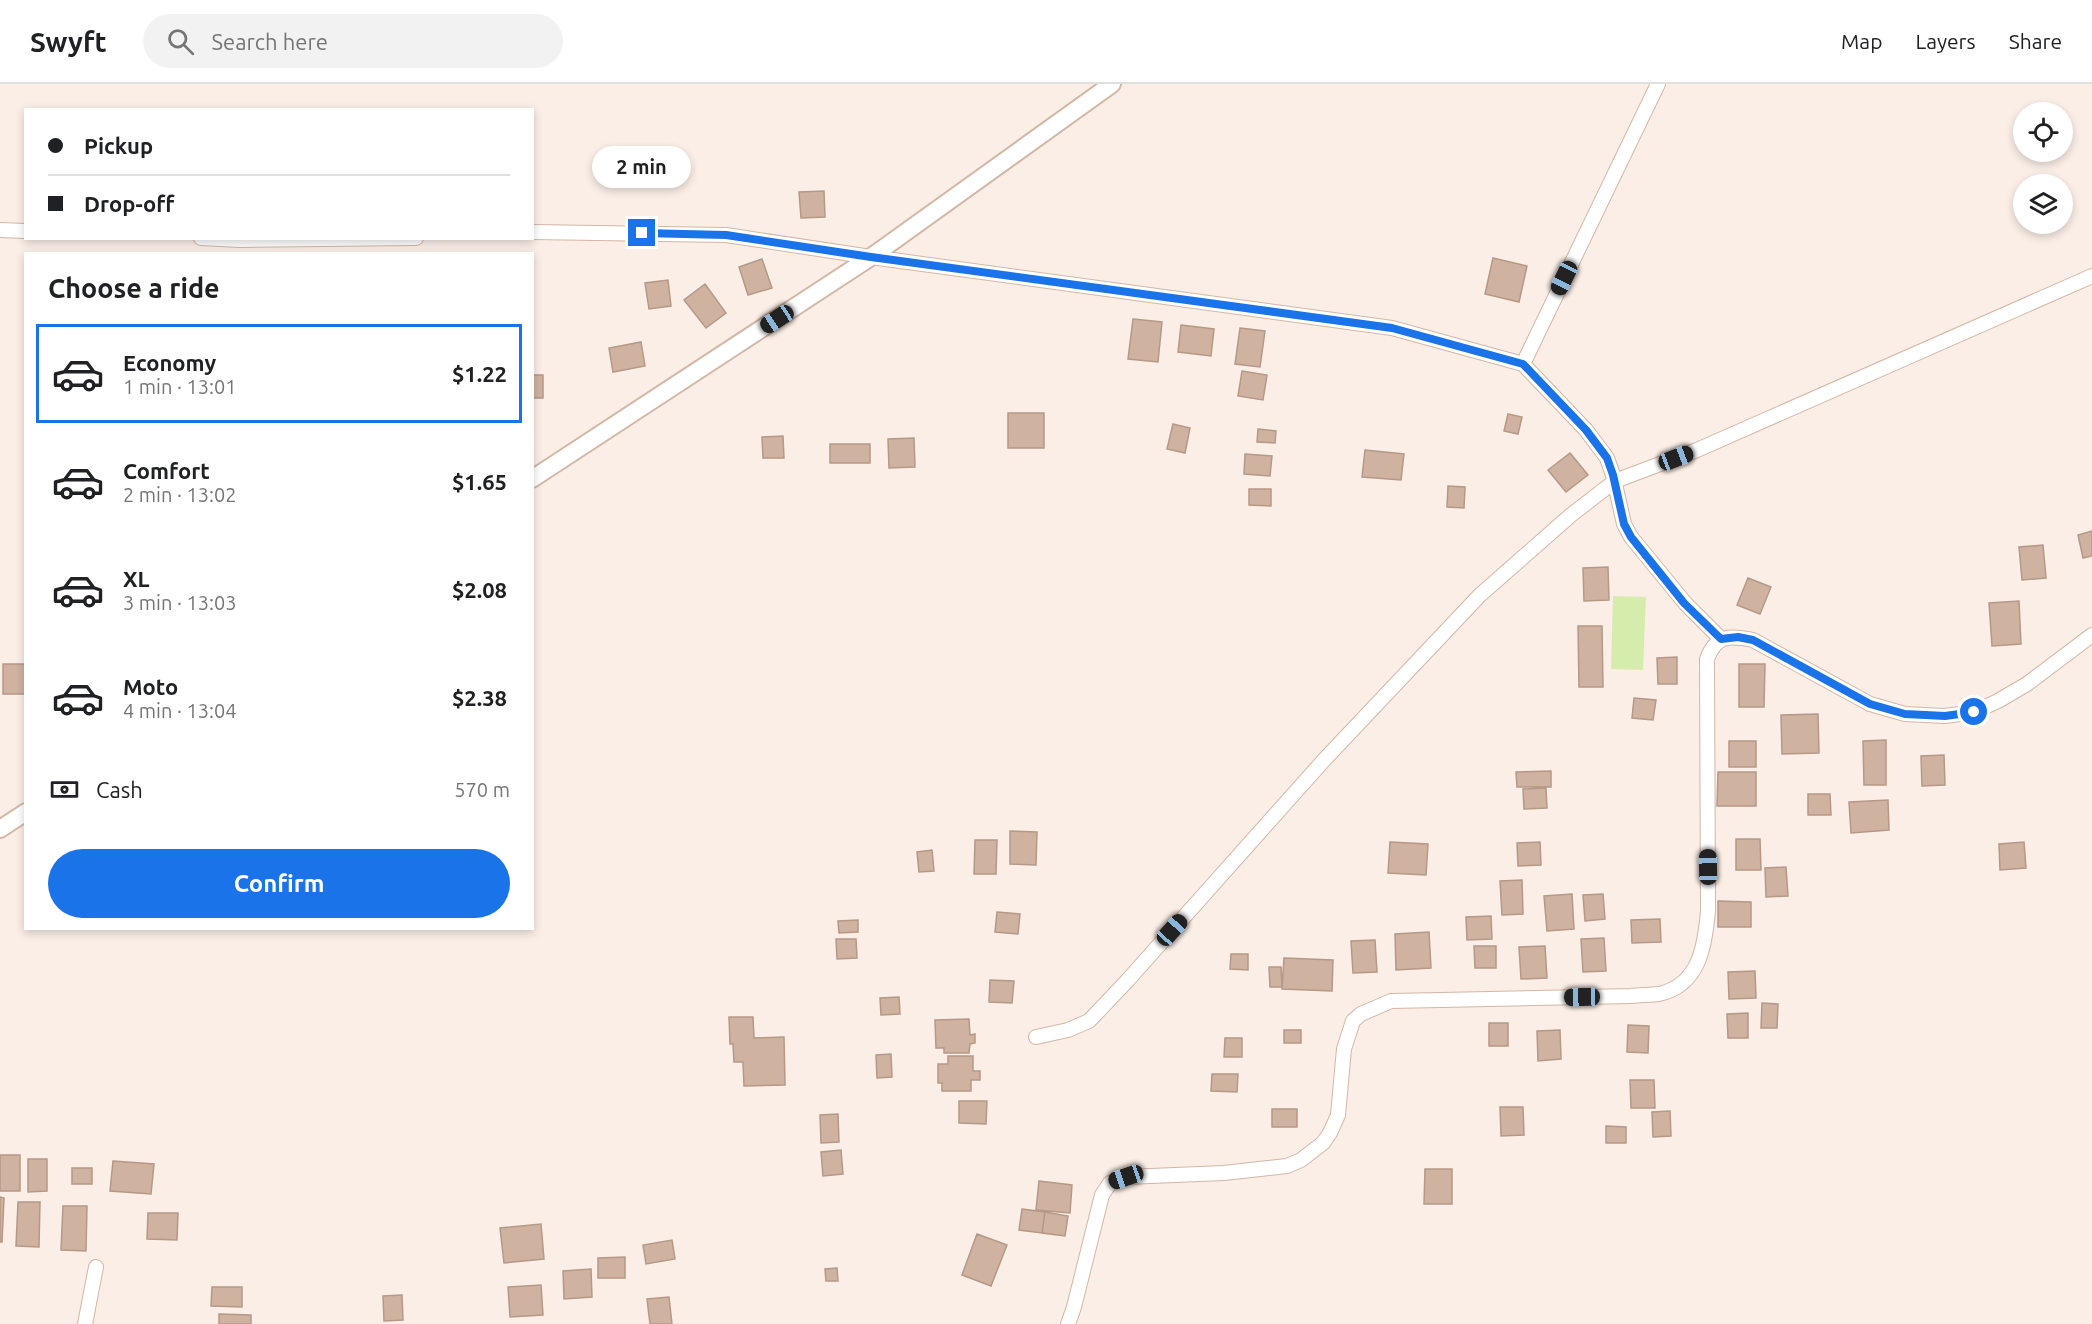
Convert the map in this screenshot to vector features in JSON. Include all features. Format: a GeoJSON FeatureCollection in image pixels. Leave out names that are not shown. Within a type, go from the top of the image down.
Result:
{"type":"FeatureCollection","features":[{"type":"Feature","properties":{"kind":"street"},"geometry":{"type":"LineString","coordinates":[[534,478],[871,257],[1112,84]]}},
{"type":"Feature","properties":{"kind":"street"},"geometry":{"type":"LineString","coordinates":[[1523,364],[1658,84]]}},
{"type":"Feature","properties":{"kind":"street"},"geometry":{"type":"LineString","coordinates":[[0,230],[24,231]]}},
{"type":"Feature","properties":{"kind":"street"},"geometry":{"type":"LineString","coordinates":[[534,232],[726,235],[1392,328],[1523,364],[1586,430],[1607,458],[1615,481],[1624,524],[1631,537],[1684,603],[1721,639]]}},
{"type":"Feature","properties":{"kind":"street"},"geometry":{"type":"LineString","coordinates":[[1036,1037],[1068,1030],[1089,1021],[1324,760],[1480,595],[1571,515],[1615,481],[1697,450],[2092,276]]}},
{"type":"Feature","properties":{"kind":"street"},"geometry":{"type":"LineString","coordinates":[[1068,1324],[1102,1196],[1110,1183],[1126,1177],[1224,1173],[1287,1166],[1301,1160],[1323,1143],[1338,1115],[1344,1049],[1353,1021],[1361,1014],[1391,1001],[1630,996],[1659,993],[1676,987],[1689,978],[1699,962],[1706,936],[1708,911],[1707,659],[1712,646],[1721,639],[1738,637],[1753,640],[1870,704],[1905,714],[1945,716],[1974,712],[1998,701],[2027,684],[2092,635]]}},
{"type":"Feature","properties":{"kind":"street"},"geometry":{"type":"LineString","coordinates":[[0,829],[24,813]]}},
{"type":"Feature","properties":{"kind":"street"},"geometry":{"type":"LineString","coordinates":[[85,1324],[96,1267]]}},
{"type":"Feature","properties":{"kind":"green space"},"geometry":{"type":"Polygon","coordinates":[[[1613,596],[1646,597],[1643,670],[1611,669],[1613,596]]]}},
{"type":"Feature","properties":{"kind":"building"},"geometry":{"type":"Polygon","coordinates":[[[824,191],[825,217],[801,218],[799,192],[824,191]]]}},
{"type":"Feature","properties":{"kind":"building"},"geometry":{"type":"Polygon","coordinates":[[[1493,258],[1527,266],[1519,302],[1485,294],[1493,258]]]}},
{"type":"Feature","properties":{"kind":"building"},"geometry":{"type":"Polygon","coordinates":[[[762,259],[772,288],[748,295],[739,267],[762,259]]]}},
{"type":"Feature","properties":{"kind":"building"},"geometry":{"type":"Polygon","coordinates":[[[668,280],[671,306],[649,309],[645,283],[668,280]]]}},
{"type":"Feature","properties":{"kind":"building"},"geometry":{"type":"Polygon","coordinates":[[[705,284],[726,313],[706,328],[684,300],[705,284]]]}},
{"type":"Feature","properties":{"kind":"building"},"geometry":{"type":"Polygon","coordinates":[[[1133,319],[1162,322],[1158,362],[1128,359],[1133,319]]]}},
{"type":"Feature","properties":{"kind":"building"},"geometry":{"type":"Polygon","coordinates":[[[1181,325],[1214,329],[1211,356],[1178,352],[1181,325]]]}},
{"type":"Feature","properties":{"kind":"building"},"geometry":{"type":"Polygon","coordinates":[[[1240,328],[1265,331],[1260,367],[1235,364],[1240,328]]]}},
{"type":"Feature","properties":{"kind":"building"},"geometry":{"type":"Polygon","coordinates":[[[641,342],[645,366],[613,372],[609,348],[641,342]]]}},
{"type":"Feature","properties":{"kind":"building"},"geometry":{"type":"Polygon","coordinates":[[[1242,371],[1267,375],[1263,400],[1238,396],[1242,371]]]}},
{"type":"Feature","properties":{"kind":"building"},"geometry":{"type":"Polygon","coordinates":[[[534,375],[543,375],[543,398],[534,398],[534,375]]]}},
{"type":"Feature","properties":{"kind":"building"},"geometry":{"type":"Polygon","coordinates":[[[1008,413],[1044,413],[1044,448],[1008,448],[1008,413]]]}},
{"type":"Feature","properties":{"kind":"building"},"geometry":{"type":"Polygon","coordinates":[[[1508,414],[1522,417],[1518,434],[1504,431],[1508,414]]]}},
{"type":"Feature","properties":{"kind":"building"},"geometry":{"type":"Polygon","coordinates":[[[1173,424],[1190,428],[1185,453],[1167,449],[1173,424]]]}},
{"type":"Feature","properties":{"kind":"building"},"geometry":{"type":"Polygon","coordinates":[[[1258,429],[1276,431],[1275,443],[1257,442],[1258,429]]]}},
{"type":"Feature","properties":{"kind":"building"},"geometry":{"type":"Polygon","coordinates":[[[783,436],[784,458],[763,458],[762,437],[783,436]]]}},
{"type":"Feature","properties":{"kind":"building"},"geometry":{"type":"Polygon","coordinates":[[[914,438],[915,467],[889,468],[888,439],[914,438]]]}},
{"type":"Feature","properties":{"kind":"building"},"geometry":{"type":"Polygon","coordinates":[[[830,444],[870,444],[870,463],[830,463],[830,444]]]}},
{"type":"Feature","properties":{"kind":"building"},"geometry":{"type":"Polygon","coordinates":[[[1365,450],[1404,454],[1401,480],[1362,477],[1365,450]]]}},
{"type":"Feature","properties":{"kind":"building"},"geometry":{"type":"Polygon","coordinates":[[[1570,453],[1588,475],[1566,492],[1548,470],[1570,453]]]}},
{"type":"Feature","properties":{"kind":"building"},"geometry":{"type":"Polygon","coordinates":[[[1245,454],[1272,456],[1270,476],[1244,474],[1245,454]]]}},
{"type":"Feature","properties":{"kind":"building"},"geometry":{"type":"Polygon","coordinates":[[[1448,486],[1465,487],[1464,508],[1447,507],[1448,486]]]}},
{"type":"Feature","properties":{"kind":"building"},"geometry":{"type":"Polygon","coordinates":[[[1249,489],[1271,489],[1271,506],[1249,505],[1249,489]]]}},
{"type":"Feature","properties":{"kind":"building"},"geometry":{"type":"Polygon","coordinates":[[[2092,531],[2092,556],[2083,558],[2078,535],[2092,531]]]}},
{"type":"Feature","properties":{"kind":"building"},"geometry":{"type":"Polygon","coordinates":[[[2043,545],[2046,578],[2022,580],[2019,547],[2043,545]]]}},
{"type":"Feature","properties":{"kind":"building"},"geometry":{"type":"Polygon","coordinates":[[[1608,567],[1609,600],[1584,601],[1583,568],[1608,567]]]}},
{"type":"Feature","properties":{"kind":"building"},"geometry":{"type":"Polygon","coordinates":[[[1748,578],[1771,587],[1760,614],[1737,605],[1748,578]]]}},
{"type":"Feature","properties":{"kind":"building"},"geometry":{"type":"Polygon","coordinates":[[[2019,601],[2021,644],[1992,646],[1989,603],[2019,601]]]}},
{"type":"Feature","properties":{"kind":"building"},"geometry":{"type":"Polygon","coordinates":[[[1578,626],[1602,626],[1603,687],[1579,687],[1578,626]]]}},
{"type":"Feature","properties":{"kind":"building"},"geometry":{"type":"Polygon","coordinates":[[[1677,657],[1677,684],[1658,684],[1657,658],[1677,657]]]}},
{"type":"Feature","properties":{"kind":"building"},"geometry":{"type":"Polygon","coordinates":[[[3,664],[24,664],[24,694],[3,694],[3,664]]]}},
{"type":"Feature","properties":{"kind":"building"},"geometry":{"type":"Polygon","coordinates":[[[1739,664],[1765,664],[1764,707],[1739,707],[1739,664]]]}},
{"type":"Feature","properties":{"kind":"building"},"geometry":{"type":"Polygon","coordinates":[[[1634,698],[1656,700],[1653,720],[1632,718],[1634,698]]]}},
{"type":"Feature","properties":{"kind":"building"},"geometry":{"type":"Polygon","coordinates":[[[1818,714],[1819,753],[1782,754],[1781,715],[1818,714]]]}},
{"type":"Feature","properties":{"kind":"building"},"geometry":{"type":"Polygon","coordinates":[[[1886,740],[1886,785],[1864,785],[1863,741],[1886,740]]]}},
{"type":"Feature","properties":{"kind":"building"},"geometry":{"type":"Polygon","coordinates":[[[1729,741],[1756,741],[1756,767],[1729,767],[1729,741]]]}},
{"type":"Feature","properties":{"kind":"building"},"geometry":{"type":"Polygon","coordinates":[[[1944,755],[1945,785],[1922,786],[1921,756],[1944,755]]]}},
{"type":"Feature","properties":{"kind":"building"},"geometry":{"type":"Polygon","coordinates":[[[1551,771],[1551,787],[1517,787],[1516,772],[1551,771]]]}},
{"type":"Feature","properties":{"kind":"building"},"geometry":{"type":"Polygon","coordinates":[[[1718,772],[1756,772],[1756,806],[1717,806],[1718,772]]]}},
{"type":"Feature","properties":{"kind":"building"},"geometry":{"type":"Polygon","coordinates":[[[1546,788],[1547,808],[1524,809],[1523,789],[1546,788]]]}},
{"type":"Feature","properties":{"kind":"building"},"geometry":{"type":"Polygon","coordinates":[[[1808,794],[1830,794],[1831,815],[1808,815],[1808,794]]]}},
{"type":"Feature","properties":{"kind":"building"},"geometry":{"type":"Polygon","coordinates":[[[1888,800],[1889,830],[1851,833],[1849,802],[1888,800]]]}},
{"type":"Feature","properties":{"kind":"building"},"geometry":{"type":"Polygon","coordinates":[[[1010,831],[1037,832],[1036,865],[1010,864],[1010,831]]]}},
{"type":"Feature","properties":{"kind":"building"},"geometry":{"type":"Polygon","coordinates":[[[1736,839],[1760,839],[1761,870],[1736,870],[1736,839]]]}},
{"type":"Feature","properties":{"kind":"building"},"geometry":{"type":"Polygon","coordinates":[[[975,840],[997,840],[996,874],[974,874],[975,840]]]}},
{"type":"Feature","properties":{"kind":"building"},"geometry":{"type":"Polygon","coordinates":[[[1390,842],[1428,844],[1426,875],[1388,873],[1390,842]]]}},
{"type":"Feature","properties":{"kind":"building"},"geometry":{"type":"Polygon","coordinates":[[[1540,842],[1541,865],[1518,866],[1517,843],[1540,842]]]}},
{"type":"Feature","properties":{"kind":"building"},"geometry":{"type":"Polygon","coordinates":[[[2024,842],[2026,868],[2000,870],[1999,844],[2024,842]]]}},
{"type":"Feature","properties":{"kind":"building"},"geometry":{"type":"Polygon","coordinates":[[[932,850],[934,871],[919,872],[917,852],[932,850]]]}},
{"type":"Feature","properties":{"kind":"building"},"geometry":{"type":"Polygon","coordinates":[[[1786,867],[1788,896],[1766,897],[1765,868],[1786,867]]]}},
{"type":"Feature","properties":{"kind":"building"},"geometry":{"type":"Polygon","coordinates":[[[1522,880],[1523,914],[1502,915],[1500,881],[1522,880]]]}},
{"type":"Feature","properties":{"kind":"building"},"geometry":{"type":"Polygon","coordinates":[[[1572,894],[1574,929],[1547,931],[1544,896],[1572,894]]]}},
{"type":"Feature","properties":{"kind":"building"},"geometry":{"type":"Polygon","coordinates":[[[1603,894],[1605,919],[1585,921],[1583,895],[1603,894]]]}},
{"type":"Feature","properties":{"kind":"building"},"geometry":{"type":"Polygon","coordinates":[[[1718,901],[1751,902],[1751,927],[1718,927],[1718,901]]]}},
{"type":"Feature","properties":{"kind":"building"},"geometry":{"type":"Polygon","coordinates":[[[997,912],[1020,914],[1018,934],[995,932],[997,912]]]}},
{"type":"Feature","properties":{"kind":"building"},"geometry":{"type":"Polygon","coordinates":[[[1491,916],[1492,939],[1467,940],[1466,917],[1491,916]]]}},
{"type":"Feature","properties":{"kind":"building"},"geometry":{"type":"Polygon","coordinates":[[[1660,919],[1661,942],[1632,943],[1631,920],[1660,919]]]}},
{"type":"Feature","properties":{"kind":"building"},"geometry":{"type":"Polygon","coordinates":[[[858,920],[858,932],[839,933],[838,921],[858,920]]]}},
{"type":"Feature","properties":{"kind":"building"},"geometry":{"type":"Polygon","coordinates":[[[1429,932],[1431,968],[1396,970],[1395,934],[1429,932]]]}},
{"type":"Feature","properties":{"kind":"building"},"geometry":{"type":"Polygon","coordinates":[[[1604,938],[1606,971],[1583,972],[1581,939],[1604,938]]]}},
{"type":"Feature","properties":{"kind":"building"},"geometry":{"type":"Polygon","coordinates":[[[836,939],[856,939],[857,958],[837,959],[836,939]]]}},
{"type":"Feature","properties":{"kind":"building"},"geometry":{"type":"Polygon","coordinates":[[[1375,940],[1377,972],[1353,973],[1351,941],[1375,940]]]}},
{"type":"Feature","properties":{"kind":"building"},"geometry":{"type":"Polygon","coordinates":[[[1474,946],[1496,946],[1496,968],[1475,968],[1474,946]]]}},
{"type":"Feature","properties":{"kind":"building"},"geometry":{"type":"Polygon","coordinates":[[[1545,946],[1547,978],[1521,979],[1519,947],[1545,946]]]}},
{"type":"Feature","properties":{"kind":"building"},"geometry":{"type":"Polygon","coordinates":[[[1231,954],[1248,954],[1248,970],[1230,969],[1231,954]]]}},
{"type":"Feature","properties":{"kind":"building"},"geometry":{"type":"Polygon","coordinates":[[[1284,958],[1333,960],[1332,991],[1282,989],[1284,958]]]}},
{"type":"Feature","properties":{"kind":"building"},"geometry":{"type":"Polygon","coordinates":[[[1269,967],[1281,967],[1282,987],[1270,987],[1269,967]]]}},
{"type":"Feature","properties":{"kind":"building"},"geometry":{"type":"Polygon","coordinates":[[[1755,971],[1756,998],[1729,999],[1728,972],[1755,971]]]}},
{"type":"Feature","properties":{"kind":"building"},"geometry":{"type":"Polygon","coordinates":[[[990,980],[1014,981],[1012,1003],[989,1002],[990,980]]]}},
{"type":"Feature","properties":{"kind":"building"},"geometry":{"type":"Polygon","coordinates":[[[899,997],[900,1014],[881,1015],[880,998],[899,997]]]}},
{"type":"Feature","properties":{"kind":"building"},"geometry":{"type":"Polygon","coordinates":[[[1762,1003],[1778,1004],[1777,1028],[1761,1028],[1762,1003]]]}},
{"type":"Feature","properties":{"kind":"building"},"geometry":{"type":"Polygon","coordinates":[[[1748,1013],[1748,1038],[1728,1038],[1727,1014],[1748,1013]]]}},
{"type":"Feature","properties":{"kind":"building"},"geometry":{"type":"Polygon","coordinates":[[[729,1017],[753,1017],[754,1038],[784,1037],[785,1085],[744,1086],[743,1062],[734,1062],[733,1044],[730,1044],[729,1017]]]}},
{"type":"Feature","properties":{"kind":"building"},"geometry":{"type":"Polygon","coordinates":[[[969,1019],[970,1035],[975,1034],[975,1043],[970,1044],[969,1053],[944,1053],[944,1048],[936,1048],[935,1020],[969,1019]]]}},
{"type":"Feature","properties":{"kind":"building"},"geometry":{"type":"Polygon","coordinates":[[[1489,1023],[1508,1023],[1508,1046],[1489,1046],[1489,1023]]]}},
{"type":"Feature","properties":{"kind":"building"},"geometry":{"type":"Polygon","coordinates":[[[1628,1025],[1649,1026],[1648,1053],[1627,1052],[1628,1025]]]}},
{"type":"Feature","properties":{"kind":"building"},"geometry":{"type":"Polygon","coordinates":[[[1284,1030],[1301,1030],[1301,1043],[1284,1043],[1284,1030]]]}},
{"type":"Feature","properties":{"kind":"building"},"geometry":{"type":"Polygon","coordinates":[[[1560,1030],[1561,1059],[1538,1061],[1537,1031],[1560,1030]]]}},
{"type":"Feature","properties":{"kind":"building"},"geometry":{"type":"Polygon","coordinates":[[[1225,1038],[1242,1038],[1242,1057],[1224,1057],[1225,1038]]]}},
{"type":"Feature","properties":{"kind":"building"},"geometry":{"type":"Polygon","coordinates":[[[891,1054],[892,1077],[877,1078],[876,1055],[891,1054]]]}},
{"type":"Feature","properties":{"kind":"building"},"geometry":{"type":"Polygon","coordinates":[[[948,1056],[973,1056],[973,1071],[980,1071],[980,1080],[971,1080],[971,1091],[942,1091],[942,1083],[938,1083],[938,1064],[948,1064],[948,1056]]]}},
{"type":"Feature","properties":{"kind":"building"},"geometry":{"type":"Polygon","coordinates":[[[1212,1074],[1238,1074],[1237,1092],[1211,1091],[1212,1074]]]}},
{"type":"Feature","properties":{"kind":"building"},"geometry":{"type":"Polygon","coordinates":[[[1630,1080],[1654,1080],[1655,1108],[1631,1108],[1630,1080]]]}},
{"type":"Feature","properties":{"kind":"building"},"geometry":{"type":"Polygon","coordinates":[[[959,1101],[987,1101],[986,1124],[959,1123],[959,1101]]]}},
{"type":"Feature","properties":{"kind":"building"},"geometry":{"type":"Polygon","coordinates":[[[1500,1107],[1523,1107],[1524,1135],[1501,1136],[1500,1107]]]}},
{"type":"Feature","properties":{"kind":"building"},"geometry":{"type":"Polygon","coordinates":[[[1272,1109],[1297,1109],[1297,1127],[1272,1127],[1272,1109]]]}},
{"type":"Feature","properties":{"kind":"building"},"geometry":{"type":"Polygon","coordinates":[[[1670,1111],[1671,1136],[1653,1137],[1652,1112],[1670,1111]]]}},
{"type":"Feature","properties":{"kind":"building"},"geometry":{"type":"Polygon","coordinates":[[[838,1114],[839,1142],[821,1143],[820,1115],[838,1114]]]}},
{"type":"Feature","properties":{"kind":"building"},"geometry":{"type":"Polygon","coordinates":[[[1606,1126],[1626,1127],[1626,1143],[1606,1143],[1606,1126]]]}},
{"type":"Feature","properties":{"kind":"building"},"geometry":{"type":"Polygon","coordinates":[[[841,1150],[843,1174],[823,1176],[821,1152],[841,1150]]]}},
{"type":"Feature","properties":{"kind":"building"},"geometry":{"type":"Polygon","coordinates":[[[0,1155],[20,1155],[20,1191],[0,1191],[0,1155]]]}},
{"type":"Feature","properties":{"kind":"building"},"geometry":{"type":"Polygon","coordinates":[[[28,1159],[47,1159],[47,1191],[28,1192],[28,1159]]]}},
{"type":"Feature","properties":{"kind":"building"},"geometry":{"type":"Polygon","coordinates":[[[113,1161],[154,1164],[151,1194],[110,1191],[113,1161]]]}},
{"type":"Feature","properties":{"kind":"building"},"geometry":{"type":"Polygon","coordinates":[[[72,1168],[92,1168],[92,1184],[72,1184],[72,1168]]]}},
{"type":"Feature","properties":{"kind":"building"},"geometry":{"type":"Polygon","coordinates":[[[1425,1169],[1452,1169],[1452,1204],[1424,1204],[1425,1169]]]}},
{"type":"Feature","properties":{"kind":"building"},"geometry":{"type":"Polygon","coordinates":[[[1039,1181],[1072,1185],[1070,1213],[1036,1210],[1039,1181]]]}},
{"type":"Feature","properties":{"kind":"building"},"geometry":{"type":"Polygon","coordinates":[[[0,1197],[4,1198],[2,1242],[0,1242],[0,1197]]]}},
{"type":"Feature","properties":{"kind":"building"},"geometry":{"type":"Polygon","coordinates":[[[18,1202],[40,1202],[39,1247],[16,1246],[18,1202]]]}},
{"type":"Feature","properties":{"kind":"building"},"geometry":{"type":"Polygon","coordinates":[[[63,1206],[87,1206],[86,1251],[61,1250],[63,1206]]]}},
{"type":"Feature","properties":{"kind":"building"},"geometry":{"type":"Polygon","coordinates":[[[1022,1209],[1045,1212],[1042,1233],[1019,1230],[1022,1209]]]}},
{"type":"Feature","properties":{"kind":"building"},"geometry":{"type":"Polygon","coordinates":[[[1045,1212],[1068,1216],[1065,1236],[1042,1233],[1045,1212]]]}},
{"type":"Feature","properties":{"kind":"building"},"geometry":{"type":"Polygon","coordinates":[[[148,1213],[178,1213],[177,1240],[147,1239],[148,1213]]]}},
{"type":"Feature","properties":{"kind":"building"},"geometry":{"type":"Polygon","coordinates":[[[541,1224],[544,1259],[504,1263],[500,1228],[541,1224]]]}},
{"type":"Feature","properties":{"kind":"building"},"geometry":{"type":"Polygon","coordinates":[[[977,1234],[1007,1245],[991,1286],[962,1275],[977,1234]]]}},
{"type":"Feature","properties":{"kind":"building"},"geometry":{"type":"Polygon","coordinates":[[[672,1240],[675,1259],[646,1264],[643,1245],[672,1240]]]}},
{"type":"Feature","properties":{"kind":"building"},"geometry":{"type":"Polygon","coordinates":[[[625,1257],[625,1278],[598,1278],[598,1258],[625,1257]]]}},
{"type":"Feature","properties":{"kind":"building"},"geometry":{"type":"Polygon","coordinates":[[[837,1268],[838,1281],[826,1281],[825,1269],[837,1268]]]}},
{"type":"Feature","properties":{"kind":"building"},"geometry":{"type":"Polygon","coordinates":[[[591,1269],[592,1297],[564,1299],[563,1271],[591,1269]]]}},
{"type":"Feature","properties":{"kind":"building"},"geometry":{"type":"Polygon","coordinates":[[[541,1285],[543,1315],[510,1317],[508,1287],[541,1285]]]}},
{"type":"Feature","properties":{"kind":"building"},"geometry":{"type":"Polygon","coordinates":[[[212,1287],[242,1287],[242,1307],[211,1306],[212,1287]]]}},
{"type":"Feature","properties":{"kind":"building"},"geometry":{"type":"Polygon","coordinates":[[[402,1295],[403,1320],[384,1321],[383,1296],[402,1295]]]}},
{"type":"Feature","properties":{"kind":"building"},"geometry":{"type":"Polygon","coordinates":[[[669,1297],[672,1324],[650,1324],[647,1299],[669,1297]]]}},
{"type":"Feature","properties":{"kind":"building"},"geometry":{"type":"Polygon","coordinates":[[[219,1314],[251,1315],[251,1324],[219,1324],[219,1314]]]}},
{"type":"Feature","properties":{"kind":"route"},"geometry":{"type":"LineString","coordinates":[[642,233],[726,235],[1392,328],[1523,364],[1586,430],[1607,458],[1624,524],[1631,537],[1684,603],[1721,639],[1738,637],[1753,640],[1870,704],[1905,714],[1945,716],[1974,712]]}}]}
